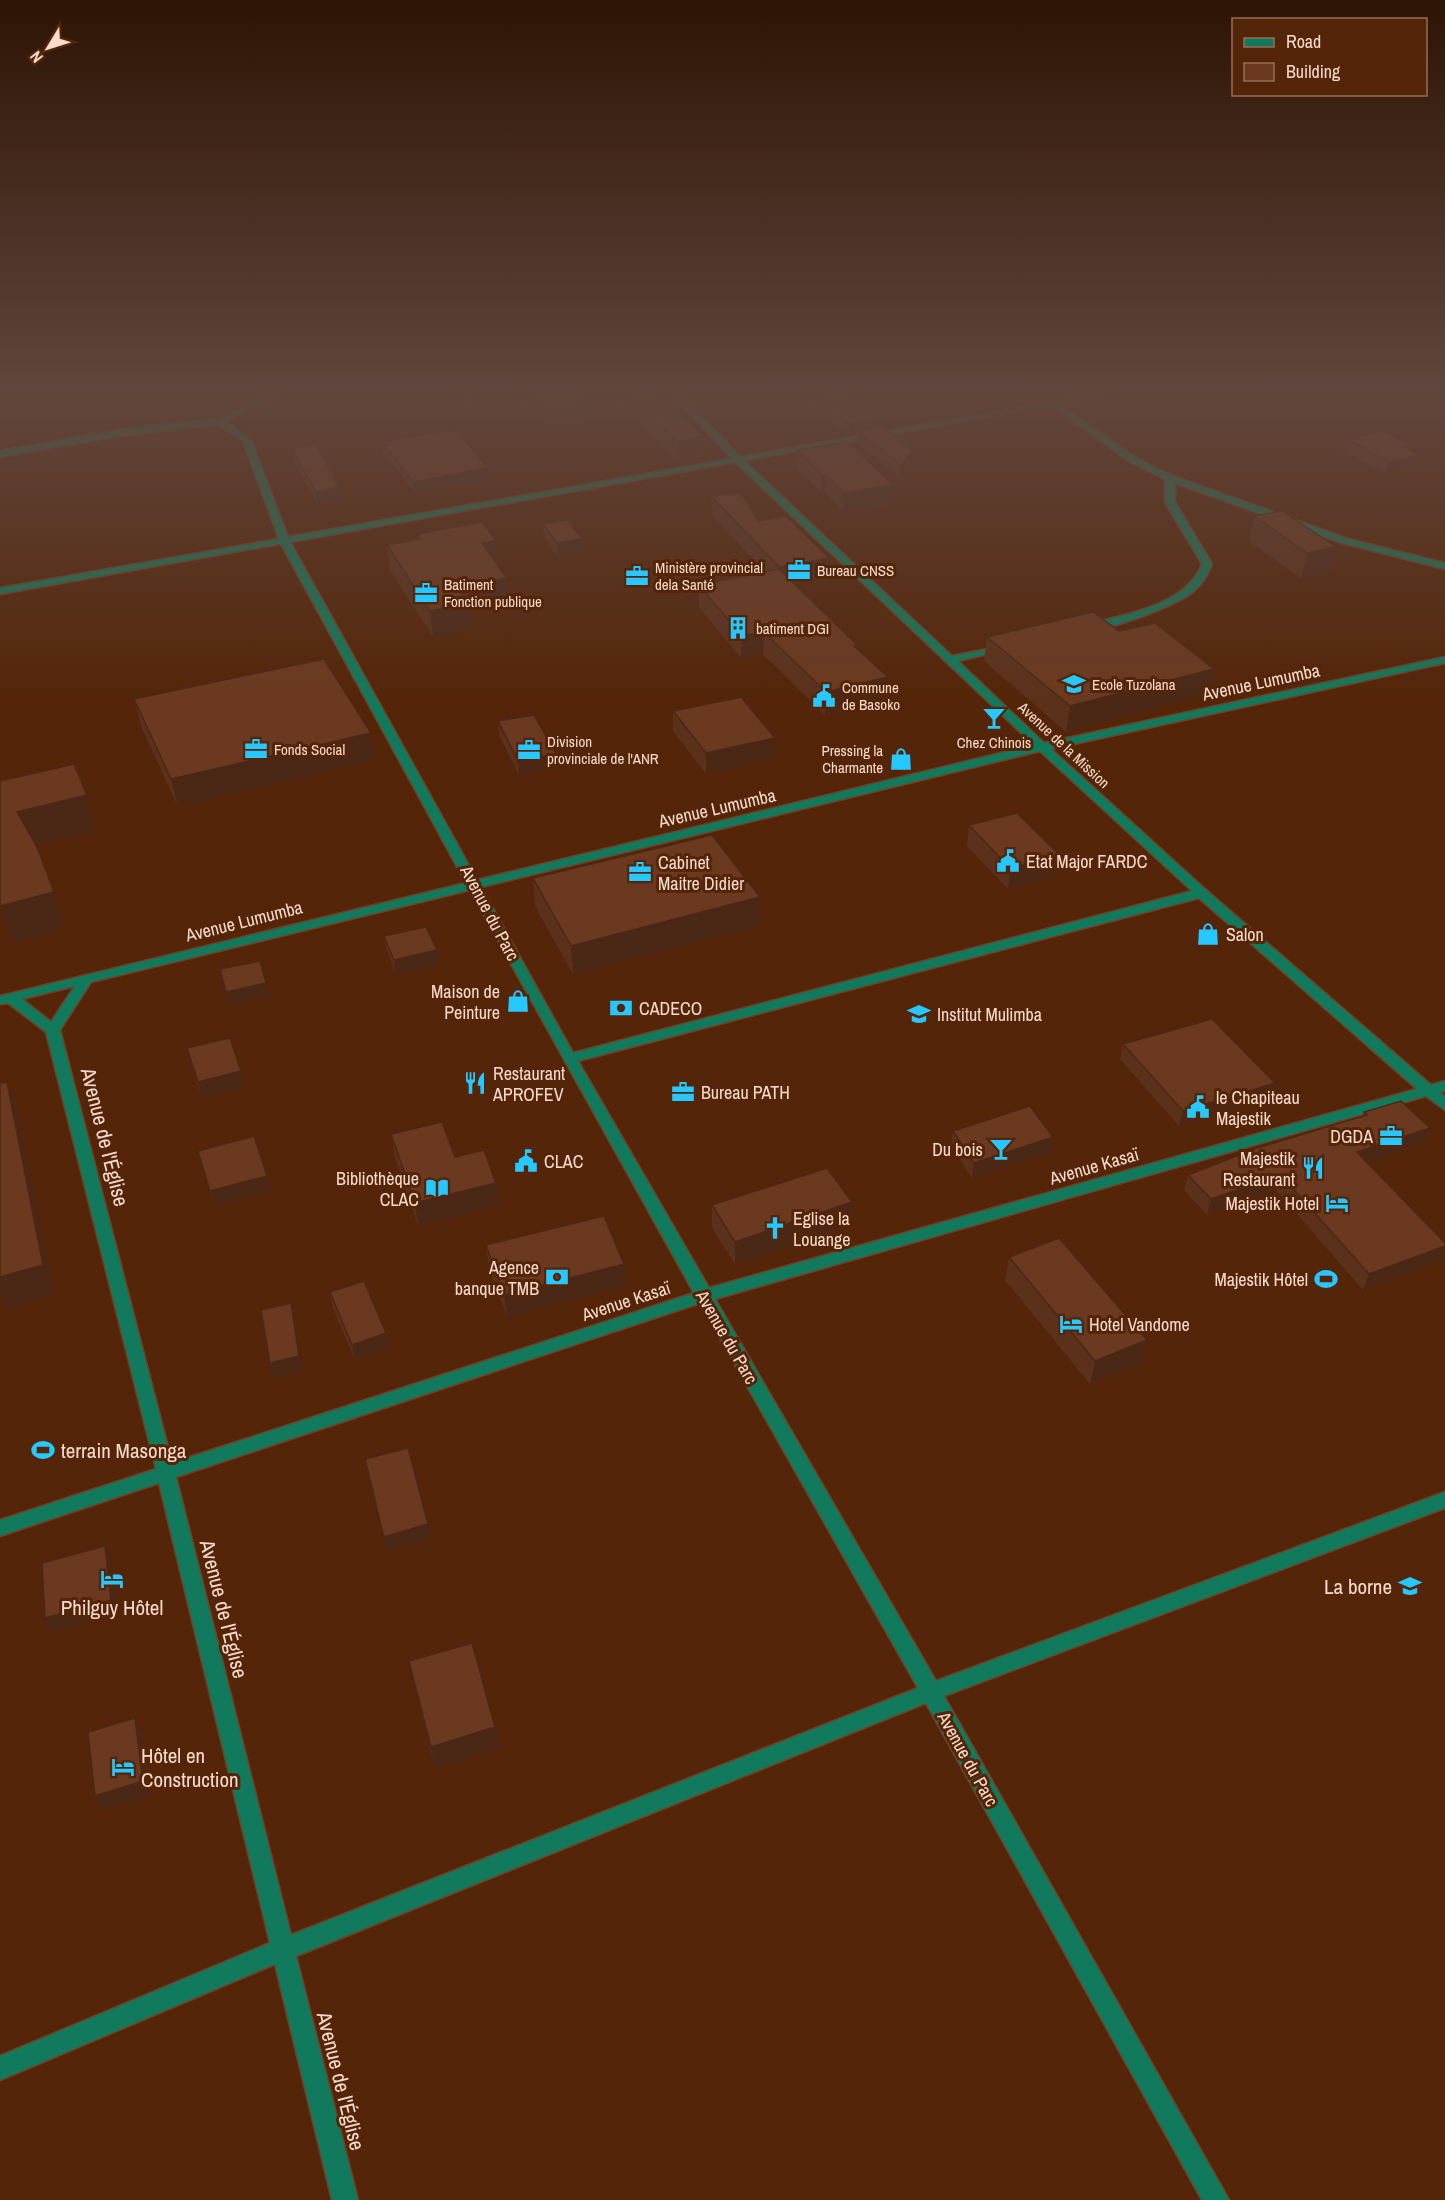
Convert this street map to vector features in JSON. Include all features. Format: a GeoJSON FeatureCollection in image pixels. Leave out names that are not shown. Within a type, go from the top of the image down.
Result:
{"type":"FeatureCollection","features":[{"type":"Feature","properties":{"kind":"street","name":"Avenue du Parc"},"geometry":{"type":"LineString","coordinates":[[269,497],[284,540],[475,884],[569,1059],[931,1692],[1216,2200]]}},
{"type":"Feature","properties":{"kind":"street"},"geometry":{"type":"LineString","coordinates":[[0,591],[526,497]]}},
{"type":"Feature","properties":{"kind":"street","name":"Avenue de la Mission"},"geometry":{"type":"LineString","coordinates":[[777,497],[1042,747],[1201,893],[1437,1089],[1445,1105]]}},
{"type":"Feature","properties":{"kind":"street"},"geometry":{"type":"LineString","coordinates":[[1075,630],[1144,614],[1193,587],[1206,573],[1207,564],[1170,501],[1170,497]]}},
{"type":"Feature","properties":{"kind":"street"},"geometry":{"type":"LineString","coordinates":[[1222,497],[1345,541],[1445,566]]}},
{"type":"Feature","properties":{"kind":"street"},"geometry":{"type":"LineString","coordinates":[[950,660],[1018,644]]}},
{"type":"Feature","properties":{"kind":"street","name":"Avenue Lumumba"},"geometry":{"type":"LineString","coordinates":[[6,999],[1042,747],[1445,660]]}},
{"type":"Feature","properties":{"kind":"street"},"geometry":{"type":"LineString","coordinates":[[569,1059],[1201,893]]}},
{"type":"Feature","properties":{"kind":"street"},"geometry":{"type":"LineString","coordinates":[[6,999],[53,1030],[87,978]]}},
{"type":"Feature","properties":{"kind":"street","name":"Avenue de l'Église"},"geometry":{"type":"LineString","coordinates":[[53,1030],[166,1474],[345,2200]]}},
{"type":"Feature","properties":{"kind":"street","name":"Avenue Kasaï"},"geometry":{"type":"LineString","coordinates":[[0,1528],[703,1296],[1437,1089]]}},
{"type":"Feature","properties":{"kind":"street"},"geometry":{"type":"LineString","coordinates":[[0,2068],[284,1949],[931,1692],[1445,1500]]}},
{"type":"Feature","properties":{"kind":"building"},"geometry":{"type":"Polygon","coordinates":[[[712,497],[743,497],[759,521],[786,516],[829,558],[779,567],[712,497]]]}},
{"type":"Feature","properties":{"kind":"building"},"geometry":{"type":"Polygon","coordinates":[[[1282,511],[1336,547],[1307,553],[1254,516],[1282,511]]]}},
{"type":"Feature","properties":{"kind":"building"},"geometry":{"type":"Polygon","coordinates":[[[568,520],[582,539],[557,543],[543,524],[568,520]]]}},
{"type":"Feature","properties":{"kind":"building"},"geometry":{"type":"Polygon","coordinates":[[[482,522],[496,541],[482,543],[507,578],[457,587],[468,604],[430,611],[387,545],[421,539],[418,534],[482,522]]]}},
{"type":"Feature","properties":{"kind":"building"},"geometry":{"type":"Polygon","coordinates":[[[779,569],[857,645],[854,646],[888,677],[826,692],[764,632],[742,636],[699,585],[779,569]]]}},
{"type":"Feature","properties":{"kind":"building"},"geometry":{"type":"Polygon","coordinates":[[[1093,612],[1119,631],[1155,623],[1214,669],[1070,706],[987,637],[1093,612]]]}},
{"type":"Feature","properties":{"kind":"building"},"geometry":{"type":"Polygon","coordinates":[[[324,659],[371,733],[171,779],[134,699],[324,659]]]}},
{"type":"Feature","properties":{"kind":"building"},"geometry":{"type":"Polygon","coordinates":[[[741,697],[775,738],[706,753],[673,711],[741,697]]]}},
{"type":"Feature","properties":{"kind":"building"},"geometry":{"type":"Polygon","coordinates":[[[534,715],[556,754],[518,761],[498,721],[534,715]]]}},
{"type":"Feature","properties":{"kind":"building"},"geometry":{"type":"Polygon","coordinates":[[[74,764],[87,795],[17,812],[37,847],[54,892],[0,906],[0,781],[74,764]]]}},
{"type":"Feature","properties":{"kind":"building"},"geometry":{"type":"Polygon","coordinates":[[[1017,813],[1060,855],[1010,868],[969,825],[1017,813]]]}},
{"type":"Feature","properties":{"kind":"building"},"geometry":{"type":"Polygon","coordinates":[[[712,835],[760,897],[571,946],[533,878],[712,835]]]}},
{"type":"Feature","properties":{"kind":"building"},"geometry":{"type":"Polygon","coordinates":[[[426,927],[437,950],[394,960],[384,936],[426,927]]]}},
{"type":"Feature","properties":{"kind":"building"},"geometry":{"type":"Polygon","coordinates":[[[260,961],[266,983],[226,992],[220,969],[260,961]]]}},
{"type":"Feature","properties":{"kind":"building"},"geometry":{"type":"Polygon","coordinates":[[[1212,1019],[1275,1083],[1183,1111],[1123,1044],[1212,1019]]]}},
{"type":"Feature","properties":{"kind":"building"},"geometry":{"type":"Polygon","coordinates":[[[230,1038],[241,1071],[198,1082],[187,1048],[230,1038]]]}},
{"type":"Feature","properties":{"kind":"building"},"geometry":{"type":"Polygon","coordinates":[[[7,1082],[43,1265],[0,1277],[0,1083],[7,1082]]]}},
{"type":"Feature","properties":{"kind":"building"},"geometry":{"type":"Polygon","coordinates":[[[1401,1101],[1430,1128],[1357,1152],[1445,1243],[1445,1246],[1369,1274],[1281,1175],[1211,1199],[1188,1175],[1257,1148],[1367,1115],[1364,1112],[1401,1101]]]}},
{"type":"Feature","properties":{"kind":"building"},"geometry":{"type":"Polygon","coordinates":[[[1030,1106],[1053,1137],[974,1163],[953,1131],[1030,1106]]]}},
{"type":"Feature","properties":{"kind":"building"},"geometry":{"type":"Polygon","coordinates":[[[442,1122],[455,1157],[484,1150],[496,1183],[415,1203],[391,1134],[442,1122]]]}},
{"type":"Feature","properties":{"kind":"building"},"geometry":{"type":"Polygon","coordinates":[[[254,1136],[267,1176],[210,1191],[198,1151],[254,1136]]]}},
{"type":"Feature","properties":{"kind":"building"},"geometry":{"type":"Polygon","coordinates":[[[827,1168],[852,1202],[735,1242],[712,1205],[827,1168]]]}},
{"type":"Feature","properties":{"kind":"building"},"geometry":{"type":"Polygon","coordinates":[[[604,1216],[624,1264],[504,1295],[486,1245],[604,1216]]]}},
{"type":"Feature","properties":{"kind":"building"},"geometry":{"type":"Polygon","coordinates":[[[1059,1238],[1147,1340],[1095,1361],[1009,1257],[1059,1238]]]}},
{"type":"Feature","properties":{"kind":"building"},"geometry":{"type":"Polygon","coordinates":[[[364,1281],[386,1333],[352,1345],[330,1292],[364,1281]]]}},
{"type":"Feature","properties":{"kind":"building"},"geometry":{"type":"Polygon","coordinates":[[[291,1303],[299,1356],[270,1363],[261,1310],[291,1303]]]}},
{"type":"Feature","properties":{"kind":"building"},"geometry":{"type":"Polygon","coordinates":[[[408,1448],[428,1524],[384,1537],[365,1459],[408,1448]]]}},
{"type":"Feature","properties":{"kind":"building"},"geometry":{"type":"Polygon","coordinates":[[[105,1546],[111,1600],[45,1618],[42,1563],[105,1546]]]}},
{"type":"Feature","properties":{"kind":"building"},"geometry":{"type":"Polygon","coordinates":[[[472,1643],[495,1727],[431,1747],[409,1661],[472,1643]]]}},
{"type":"Feature","properties":{"kind":"building"},"geometry":{"type":"Polygon","coordinates":[[[135,1718],[143,1781],[95,1796],[88,1732],[135,1718]]]}},
{"type":"Feature","properties":{"kind":"place","name":"Bureau CNSS"},"geometry":{"type":"Point","coordinates":[799,570]}},
{"type":"Feature","properties":{"kind":"place","name":"Ministère provincial dela Santé"},"geometry":{"type":"Point","coordinates":[637,576]}},
{"type":"Feature","properties":{"kind":"place","name":"Batiment Fonction publique"},"geometry":{"type":"Point","coordinates":[426,593]}},
{"type":"Feature","properties":{"kind":"place","name":"batiment DGI"},"geometry":{"type":"Point","coordinates":[738,628]}},
{"type":"Feature","properties":{"kind":"place","name":"Ecole Tuzolana"},"geometry":{"type":"Point","coordinates":[1074,684]}},
{"type":"Feature","properties":{"kind":"place","name":"Commune de Basoko"},"geometry":{"type":"Point","coordinates":[824,696]}},
{"type":"Feature","properties":{"kind":"place","name":"Chez Chinois"},"geometry":{"type":"Point","coordinates":[994,718]}},
{"type":"Feature","properties":{"kind":"place","name":"Fonds Social"},"geometry":{"type":"Point","coordinates":[256,749]}},
{"type":"Feature","properties":{"kind":"place","name":"Division provinciale de l'ANR"},"geometry":{"type":"Point","coordinates":[529,750]}},
{"type":"Feature","properties":{"kind":"place","name":"Pressing la Charmante"},"geometry":{"type":"Point","coordinates":[901,759]}},
{"type":"Feature","properties":{"kind":"place","name":"Etat Major FARDC"},"geometry":{"type":"Point","coordinates":[1008,861]}},
{"type":"Feature","properties":{"kind":"place","name":"Cabinet Maitre Didier"},"geometry":{"type":"Point","coordinates":[640,872]}},
{"type":"Feature","properties":{"kind":"place","name":"Salon"},"geometry":{"type":"Point","coordinates":[1208,934]}},
{"type":"Feature","properties":{"kind":"place","name":"Maison de Peinture"},"geometry":{"type":"Point","coordinates":[518,1001]}},
{"type":"Feature","properties":{"kind":"place","name":"CADECO"},"geometry":{"type":"Point","coordinates":[621,1008]}},
{"type":"Feature","properties":{"kind":"place","name":"Institut Mulimba"},"geometry":{"type":"Point","coordinates":[919,1014]}},
{"type":"Feature","properties":{"kind":"place","name":"Restaurant APROFEV"},"geometry":{"type":"Point","coordinates":[475,1083]}},
{"type":"Feature","properties":{"kind":"place","name":"Bureau PATH"},"geometry":{"type":"Point","coordinates":[683,1092]}},
{"type":"Feature","properties":{"kind":"place","name":"le Chapiteau Majestik"},"geometry":{"type":"Point","coordinates":[1198,1107]}},
{"type":"Feature","properties":{"kind":"place","name":"DGDA"},"geometry":{"type":"Point","coordinates":[1391,1136]}},
{"type":"Feature","properties":{"kind":"place","name":"Du bois"},"geometry":{"type":"Point","coordinates":[1001,1149]}},
{"type":"Feature","properties":{"kind":"place","name":"CLAC"},"geometry":{"type":"Point","coordinates":[526,1161]}},
{"type":"Feature","properties":{"kind":"place","name":"Majestik Restaurant"},"geometry":{"type":"Point","coordinates":[1313,1168]}},
{"type":"Feature","properties":{"kind":"place","name":"Bibliothèque CLAC"},"geometry":{"type":"Point","coordinates":[437,1188]}},
{"type":"Feature","properties":{"kind":"place","name":"Majestik Hotel"},"geometry":{"type":"Point","coordinates":[1337,1203]}},
{"type":"Feature","properties":{"kind":"place","name":"Eglise la Louange"},"geometry":{"type":"Point","coordinates":[775,1228]}},
{"type":"Feature","properties":{"kind":"place","name":"Agence banque TMB"},"geometry":{"type":"Point","coordinates":[557,1277]}},
{"type":"Feature","properties":{"kind":"place","name":"Majestik Hôtel"},"geometry":{"type":"Point","coordinates":[1326,1279]}},
{"type":"Feature","properties":{"kind":"place","name":"Hotel Vandome"},"geometry":{"type":"Point","coordinates":[1071,1324]}},
{"type":"Feature","properties":{"kind":"place","name":"terrain Masonga"},"geometry":{"type":"Point","coordinates":[43,1450]}},
{"type":"Feature","properties":{"kind":"place","name":"Philguy Hôtel"},"geometry":{"type":"Point","coordinates":[112,1579]}},
{"type":"Feature","properties":{"kind":"place","name":"La borne"},"geometry":{"type":"Point","coordinates":[1410,1586]}},
{"type":"Feature","properties":{"kind":"place","name":"Hôtel en Construction"},"geometry":{"type":"Point","coordinates":[123,1767]}}]}
